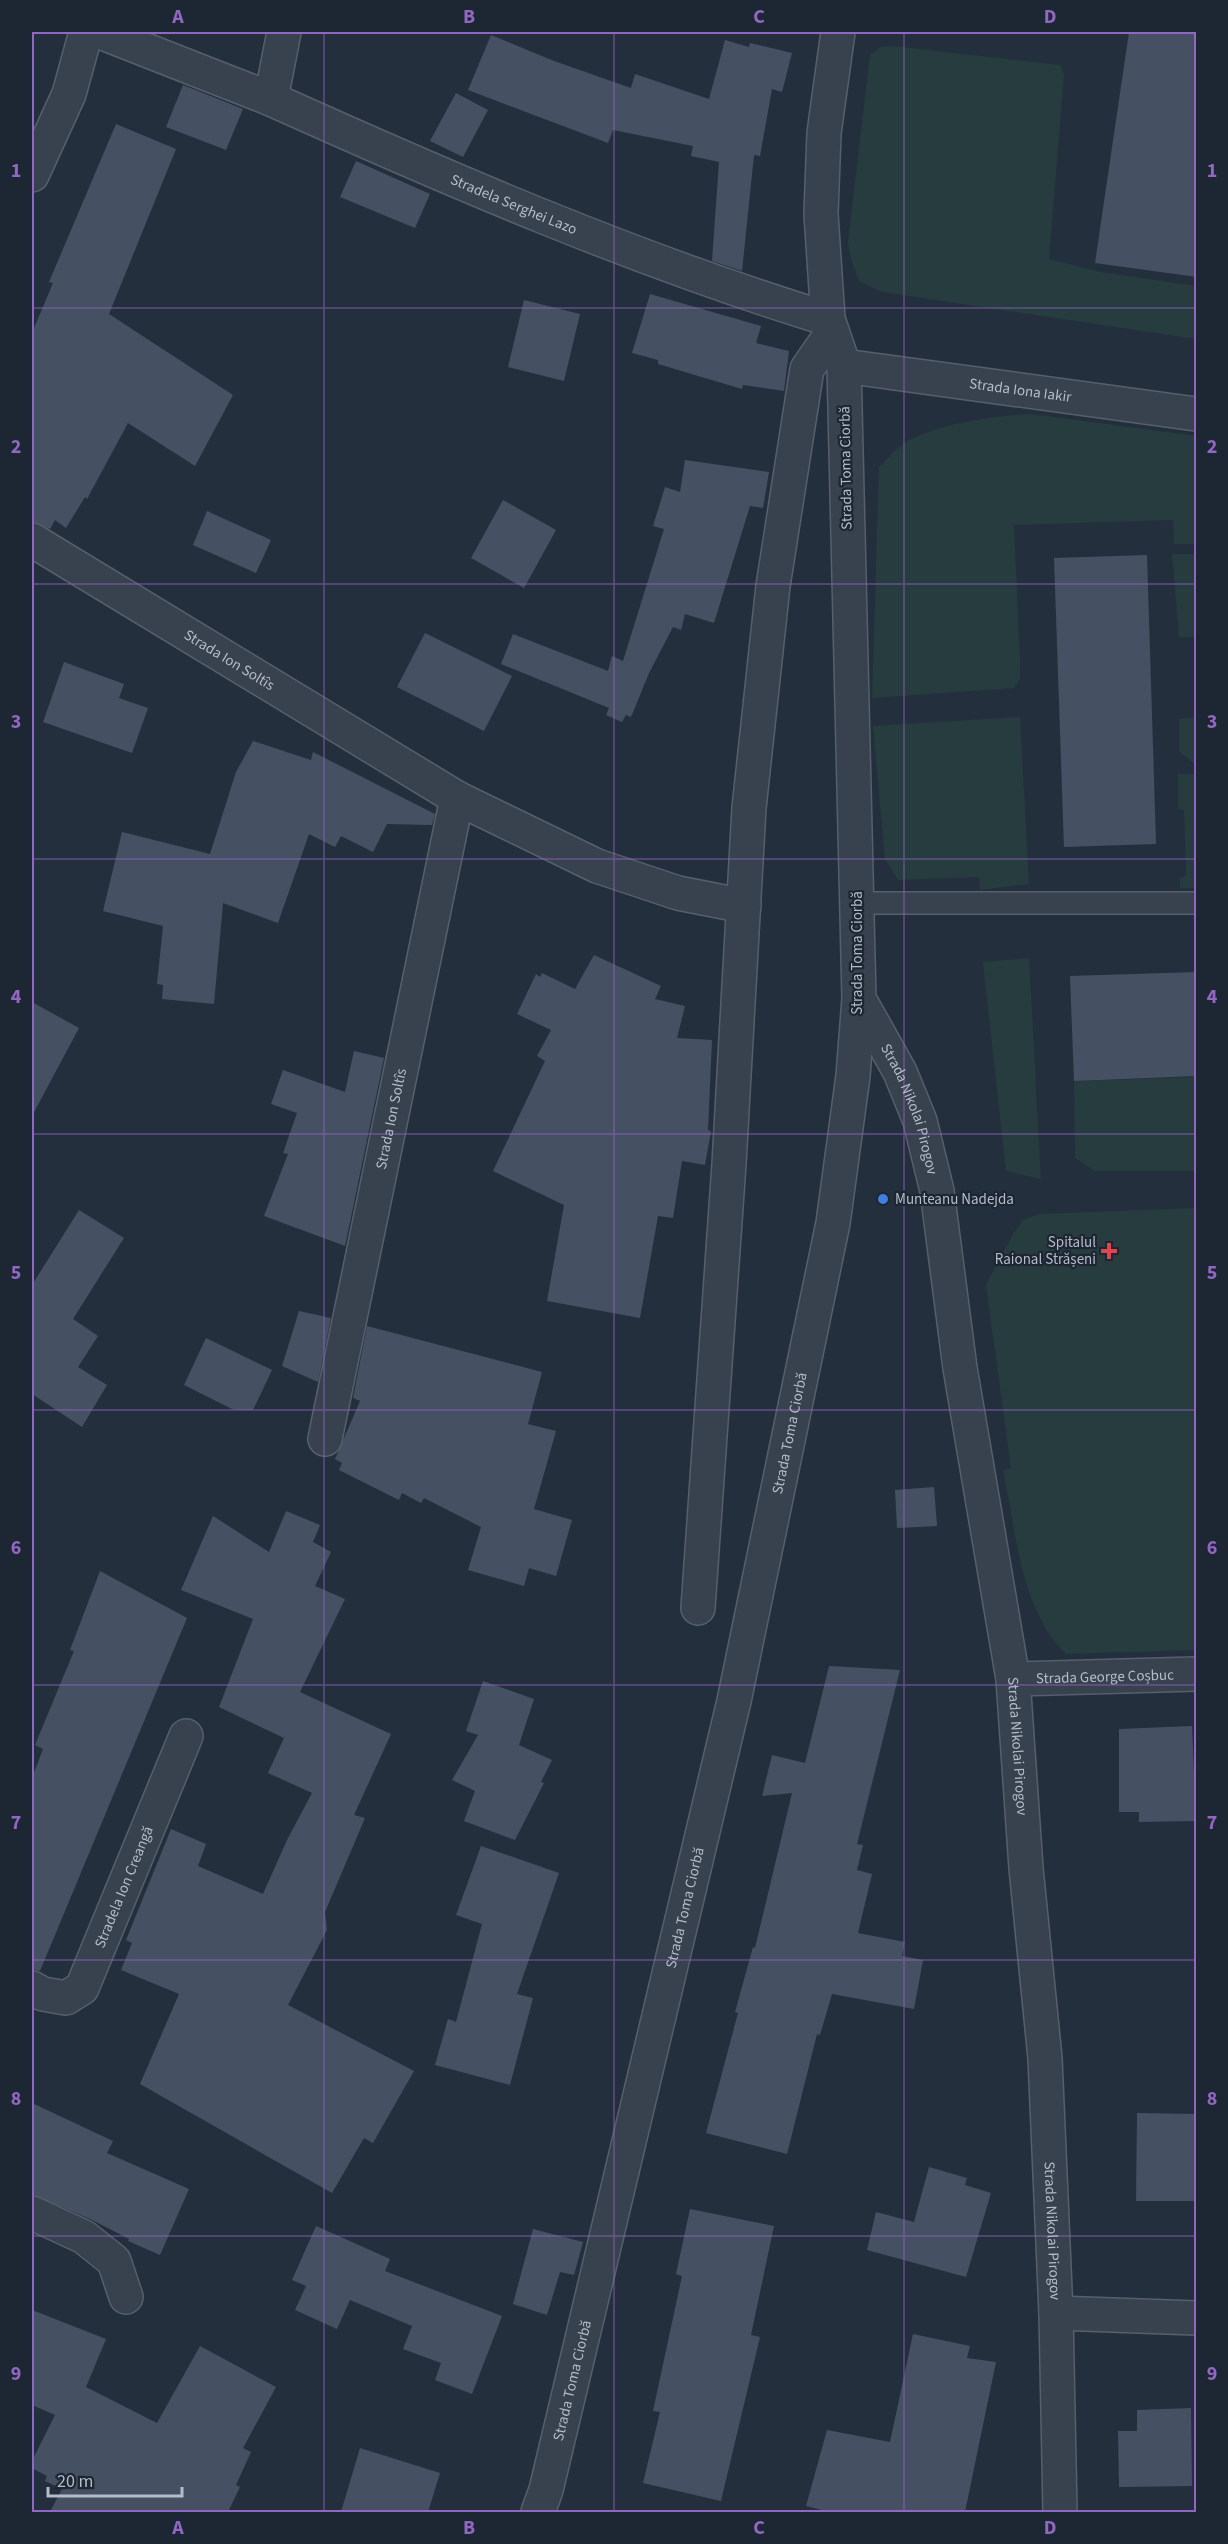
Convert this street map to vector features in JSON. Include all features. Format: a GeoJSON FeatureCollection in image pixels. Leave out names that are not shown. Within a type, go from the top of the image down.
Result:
{"type":"FeatureCollection","features":[{"type":"Feature","properties":{"kind":"street"},"geometry":{"type":"LineString","coordinates":[[32,175],[69,94],[86,32]]}},
{"type":"Feature","properties":{"kind":"street","name":"Stradela Serghei Lazo"},"geometry":{"type":"LineString","coordinates":[[100,32],[271,99],[537,216],[830,326]]}},
{"type":"Feature","properties":{"kind":"street"},"geometry":{"type":"LineString","coordinates":[[271,99],[284,32]]}},
{"type":"Feature","properties":{"kind":"street","name":"Strada Toma Ciorbă"},"geometry":{"type":"LineString","coordinates":[[538,2512],[552,2468],[734,1701],[833,1223],[853,1076],[859,999],[844,366],[830,326],[821,214],[824,133],[838,32]]}},
{"type":"Feature","properties":{"kind":"street"},"geometry":{"type":"LineString","coordinates":[[698,1608],[728,1176],[749,808],[778,552],[807,369],[830,326]]}},
{"type":"Feature","properties":{"kind":"street","name":"Strada Iona Iakir"},"geometry":{"type":"LineString","coordinates":[[844,366],[1197,414]]}},
{"type":"Feature","properties":{"kind":"street","name":"Strada Ion Soltîs"},"geometry":{"type":"LineString","coordinates":[[32,540],[457,798],[597,866],[678,893],[744,906]]}},
{"type":"Feature","properties":{"kind":"street","name":"Strada Ion Soltîs"},"geometry":{"type":"LineString","coordinates":[[325,1439],[457,798]]}},
{"type":"Feature","properties":{"kind":"street","name":"Strada Nikolai Pirogov"},"geometry":{"type":"LineString","coordinates":[[859,999],[900,1072],[916,1111],[937,1191],[962,1379],[1013,1679],[1026,1868],[1045,2058],[1056,2313],[1060,2512]]}},
{"type":"Feature","properties":{"kind":"street","name":"Strada George Coșbuc"},"geometry":{"type":"LineString","coordinates":[[1013,1679],[1197,1674]]}},
{"type":"Feature","properties":{"kind":"street","name":"Stradela Ion Creangă"},"geometry":{"type":"LineString","coordinates":[[32,1988],[43,1994],[66,1998],[82,1988],[186,1736]]}},
{"type":"Feature","properties":{"kind":"street"},"geometry":{"type":"LineString","coordinates":[[32,2213],[84,2237],[114,2261],[126,2297]]}},
{"type":"Feature","properties":{"kind":"street"},"geometry":{"type":"LineString","coordinates":[[1056,2313],[1197,2318]]}},
{"type":"Feature","properties":{"kind":"lane"},"geometry":{"type":"LineString","coordinates":[[857,903],[1197,903]]}},
{"type":"Feature","properties":{"kind":"green space"},"geometry":{"type":"Polygon","coordinates":[[[893,46],[1060,65],[1064,75],[1049,259],[1101,272],[1196,286],[1196,339],[882,292],[859,281],[850,256],[848,241],[870,55],[881,47],[893,46]]]}},
{"type":"Feature","properties":{"kind":"green space"},"geometry":{"type":"Polygon","coordinates":[[[1031,414],[1196,436],[1196,544],[1174,544],[1173,520],[1014,525],[1020,679],[1014,688],[872,698],[879,467],[899,447],[926,433],[981,419],[1031,414]]]}},
{"type":"Feature","properties":{"kind":"green space"},"geometry":{"type":"Polygon","coordinates":[[[1172,554],[1196,554],[1196,637],[1179,637],[1172,554]]]}},
{"type":"Feature","properties":{"kind":"green space"},"geometry":{"type":"Polygon","coordinates":[[[1020,717],[1029,884],[980,890],[979,877],[898,880],[885,859],[873,726],[1020,717]]]}},
{"type":"Feature","properties":{"kind":"green space"},"geometry":{"type":"Polygon","coordinates":[[[1196,717],[1196,763],[1193,763],[1179,751],[1179,719],[1196,717]]]}},
{"type":"Feature","properties":{"kind":"green space"},"geometry":{"type":"Polygon","coordinates":[[[1178,774],[1196,774],[1196,888],[1180,888],[1180,878],[1186,876],[1184,810],[1178,809],[1178,774]]]}},
{"type":"Feature","properties":{"kind":"green space"},"geometry":{"type":"Polygon","coordinates":[[[1029,958],[1041,1179],[1006,1171],[983,962],[1029,958]]]}},
{"type":"Feature","properties":{"kind":"green space"},"geometry":{"type":"Polygon","coordinates":[[[1196,1077],[1196,1171],[1095,1171],[1075,1158],[1074,1081],[1196,1077]]]}},
{"type":"Feature","properties":{"kind":"green space"},"geometry":{"type":"Polygon","coordinates":[[[1196,1208],[1196,1650],[1066,1654],[1051,1636],[1039,1615],[1029,1593],[1022,1568],[1003,1470],[1011,1468],[986,1285],[1023,1220],[1039,1214],[1196,1208]]]}},
{"type":"Feature","properties":{"kind":"building"},"geometry":{"type":"Polygon","coordinates":[[[1129,32],[1197,32],[1197,277],[1095,263],[1129,32]]]}},
{"type":"Feature","properties":{"kind":"building"},"geometry":{"type":"Polygon","coordinates":[[[491,35],[554,61],[631,88],[635,74],[709,99],[725,40],[749,47],[750,43],[792,53],[782,92],[772,89],[760,156],[754,155],[742,271],[712,261],[719,162],[691,156],[693,146],[613,130],[608,143],[468,90],[491,35]]]}},
{"type":"Feature","properties":{"kind":"building"},"geometry":{"type":"Polygon","coordinates":[[[183,85],[243,109],[226,150],[166,127],[183,85]]]}},
{"type":"Feature","properties":{"kind":"building"},"geometry":{"type":"Polygon","coordinates":[[[456,93],[488,110],[463,157],[430,141],[456,93]]]}},
{"type":"Feature","properties":{"kind":"building"},"geometry":{"type":"Polygon","coordinates":[[[116,124],[176,149],[109,314],[233,395],[195,466],[128,423],[87,499],[85,497],[66,528],[55,520],[50,529],[32,521],[32,333],[53,283],[49,282],[116,124]]]}},
{"type":"Feature","properties":{"kind":"building"},"geometry":{"type":"Polygon","coordinates":[[[356,161],[430,194],[415,228],[340,197],[356,161]]]}},
{"type":"Feature","properties":{"kind":"building"},"geometry":{"type":"Polygon","coordinates":[[[650,294],[761,326],[756,343],[789,351],[784,391],[743,385],[742,389],[658,364],[658,360],[632,353],[650,294]]]}},
{"type":"Feature","properties":{"kind":"building"},"geometry":{"type":"Polygon","coordinates":[[[524,300],[580,314],[564,381],[508,367],[524,300]]]}},
{"type":"Feature","properties":{"kind":"building"},"geometry":{"type":"Polygon","coordinates":[[[685,460],[769,472],[763,508],[750,506],[714,623],[685,614],[681,630],[673,627],[649,673],[631,717],[626,715],[622,722],[606,715],[609,708],[501,664],[513,634],[608,671],[612,656],[623,661],[664,529],[653,526],[665,487],[680,492],[685,460]]]}},
{"type":"Feature","properties":{"kind":"building"},"geometry":{"type":"Polygon","coordinates":[[[503,500],[556,530],[524,588],[471,558],[503,500]]]}},
{"type":"Feature","properties":{"kind":"building"},"geometry":{"type":"Polygon","coordinates":[[[207,511],[271,540],[256,573],[193,545],[207,511]]]}},
{"type":"Feature","properties":{"kind":"building"},"geometry":{"type":"Polygon","coordinates":[[[1147,555],[1156,844],[1064,847],[1054,558],[1147,555]]]}},
{"type":"Feature","properties":{"kind":"building"},"geometry":{"type":"Polygon","coordinates":[[[425,633],[512,676],[484,731],[397,687],[425,633]]]}},
{"type":"Feature","properties":{"kind":"building"},"geometry":{"type":"Polygon","coordinates":[[[64,662],[124,684],[119,698],[148,708],[132,753],[43,722],[64,662]]]}},
{"type":"Feature","properties":{"kind":"building"},"geometry":{"type":"Polygon","coordinates":[[[253,741],[311,760],[313,752],[435,814],[432,825],[387,824],[373,852],[341,836],[335,847],[309,834],[278,923],[223,903],[214,1004],[162,999],[163,985],[157,984],[163,926],[103,911],[122,832],[210,854],[236,772],[253,741]]]}},
{"type":"Feature","properties":{"kind":"building"},"geometry":{"type":"Polygon","coordinates":[[[594,955],[661,986],[655,999],[685,1006],[677,1038],[712,1040],[708,1130],[711,1131],[705,1165],[682,1161],[673,1218],[658,1216],[640,1318],[547,1301],[564,1205],[493,1171],[545,1061],[537,1056],[551,1030],[517,1014],[536,974],[540,977],[542,973],[575,989],[594,955]]]}},
{"type":"Feature","properties":{"kind":"building"},"geometry":{"type":"Polygon","coordinates":[[[1197,972],[1197,1076],[1074,1081],[1070,976],[1197,972]]]}},
{"type":"Feature","properties":{"kind":"building"},"geometry":{"type":"Polygon","coordinates":[[[32,1002],[79,1028],[32,1116],[32,1002]]]}},
{"type":"Feature","properties":{"kind":"building"},"geometry":{"type":"Polygon","coordinates":[[[354,1051],[384,1058],[345,1246],[264,1216],[288,1154],[283,1153],[297,1113],[271,1104],[283,1070],[345,1092],[354,1051]]]}},
{"type":"Feature","properties":{"kind":"building"},"geometry":{"type":"Polygon","coordinates":[[[79,1210],[124,1238],[73,1319],[98,1336],[78,1367],[107,1385],[82,1427],[32,1394],[32,1285],[79,1210]]]}},
{"type":"Feature","properties":{"kind":"building"},"geometry":{"type":"Polygon","coordinates":[[[299,1311],[331,1318],[318,1382],[282,1366],[299,1311]]]}},
{"type":"Feature","properties":{"kind":"building"},"geometry":{"type":"Polygon","coordinates":[[[367,1326],[542,1372],[528,1424],[556,1431],[534,1509],[572,1520],[556,1576],[529,1568],[524,1586],[468,1570],[481,1527],[424,1498],[421,1503],[402,1493],[399,1500],[339,1470],[342,1463],[335,1459],[360,1401],[353,1398],[367,1326]]]}},
{"type":"Feature","properties":{"kind":"building"},"geometry":{"type":"Polygon","coordinates":[[[206,1338],[272,1370],[253,1410],[234,1410],[184,1385],[206,1338]]]}},
{"type":"Feature","properties":{"kind":"building"},"geometry":{"type":"Polygon","coordinates":[[[934,1487],[937,1526],[897,1528],[895,1490],[934,1487]]]}},
{"type":"Feature","properties":{"kind":"building"},"geometry":{"type":"Polygon","coordinates":[[[286,1511],[320,1525],[313,1542],[331,1552],[315,1586],[345,1599],[300,1692],[391,1734],[354,1815],[365,1818],[325,1912],[327,1930],[288,2005],[414,2071],[373,2143],[364,2138],[332,2193],[140,2084],[179,1994],[121,1970],[132,1943],[126,1940],[171,1829],[206,1844],[198,1866],[263,1894],[287,1840],[312,1793],[268,1773],[284,1738],[219,1707],[253,1619],[181,1590],[213,1516],[269,1552],[286,1511]]]}},
{"type":"Feature","properties":{"kind":"building"},"geometry":{"type":"Polygon","coordinates":[[[100,1571],[187,1618],[40,1971],[32,1969],[32,1778],[43,1749],[35,1745],[74,1651],[70,1650],[100,1571]]]}},
{"type":"Feature","properties":{"kind":"building"},"geometry":{"type":"Polygon","coordinates":[[[829,1666],[900,1670],[857,1844],[863,1845],[857,1870],[872,1874],[858,1933],[905,1942],[902,1956],[923,1960],[914,2009],[832,1994],[820,2035],[817,2034],[787,2154],[706,2133],[738,2013],[735,2012],[753,1947],[755,1948],[792,1793],[762,1796],[772,1755],[805,1763],[829,1666]]]}},
{"type":"Feature","properties":{"kind":"building"},"geometry":{"type":"Polygon","coordinates":[[[483,1681],[534,1699],[519,1745],[552,1760],[541,1782],[544,1783],[515,1840],[464,1821],[475,1791],[452,1780],[478,1735],[466,1731],[483,1681]]]}},
{"type":"Feature","properties":{"kind":"building"},"geometry":{"type":"Polygon","coordinates":[[[1192,1726],[1196,1821],[1139,1822],[1139,1812],[1119,1812],[1119,1729],[1192,1726]]]}},
{"type":"Feature","properties":{"kind":"building"},"geometry":{"type":"Polygon","coordinates":[[[481,1846],[559,1873],[517,1994],[533,1998],[510,2085],[435,2065],[448,2019],[456,2022],[482,1924],[456,1915],[481,1846]]]}},
{"type":"Feature","properties":{"kind":"building"},"geometry":{"type":"Polygon","coordinates":[[[32,2103],[113,2141],[107,2153],[189,2189],[160,2255],[128,2241],[129,2239],[92,2220],[32,2194],[32,2103]]]}},
{"type":"Feature","properties":{"kind":"building"},"geometry":{"type":"Polygon","coordinates":[[[1137,2113],[1197,2114],[1197,2201],[1136,2201],[1137,2113]]]}},
{"type":"Feature","properties":{"kind":"building"},"geometry":{"type":"Polygon","coordinates":[[[929,2167],[967,2178],[965,2185],[991,2193],[966,2277],[867,2250],[876,2212],[914,2222],[929,2167]]]}},
{"type":"Feature","properties":{"kind":"building"},"geometry":{"type":"Polygon","coordinates":[[[690,2209],[774,2226],[751,2335],[760,2337],[721,2501],[643,2483],[660,2412],[653,2411],[682,2276],[676,2274],[690,2209]]]}},
{"type":"Feature","properties":{"kind":"building"},"geometry":{"type":"Polygon","coordinates":[[[316,2226],[390,2259],[385,2271],[502,2316],[472,2394],[435,2380],[441,2363],[403,2349],[412,2326],[350,2300],[337,2329],[295,2310],[306,2286],[292,2280],[316,2226]]]}},
{"type":"Feature","properties":{"kind":"building"},"geometry":{"type":"Polygon","coordinates":[[[533,2229],[583,2242],[574,2275],[560,2272],[547,2315],[513,2304],[533,2229]]]}},
{"type":"Feature","properties":{"kind":"building"},"geometry":{"type":"Polygon","coordinates":[[[32,2310],[106,2339],[86,2387],[157,2423],[200,2346],[276,2387],[243,2448],[251,2452],[236,2485],[240,2487],[228,2512],[50,2512],[62,2489],[45,2481],[47,2476],[32,2468],[32,2461],[55,2415],[32,2405],[32,2310]]]}},
{"type":"Feature","properties":{"kind":"building"},"geometry":{"type":"Polygon","coordinates":[[[913,2334],[970,2346],[967,2358],[996,2362],[965,2512],[830,2512],[806,2506],[827,2430],[890,2442],[913,2334]]]}},
{"type":"Feature","properties":{"kind":"building"},"geometry":{"type":"Polygon","coordinates":[[[1191,2408],[1192,2486],[1119,2487],[1118,2431],[1137,2431],[1137,2410],[1191,2408]]]}},
{"type":"Feature","properties":{"kind":"building"},"geometry":{"type":"Polygon","coordinates":[[[360,2448],[440,2473],[428,2512],[341,2512],[360,2448]]]}},
{"type":"Feature","properties":{"kind":"place","name":"Munteanu Nadejda"},"geometry":{"type":"Point","coordinates":[883,1199]}},
{"type":"Feature","properties":{"kind":"place","name":"Spitalul Raional Strășeni"},"geometry":{"type":"Point","coordinates":[1109,1251]}}]}
